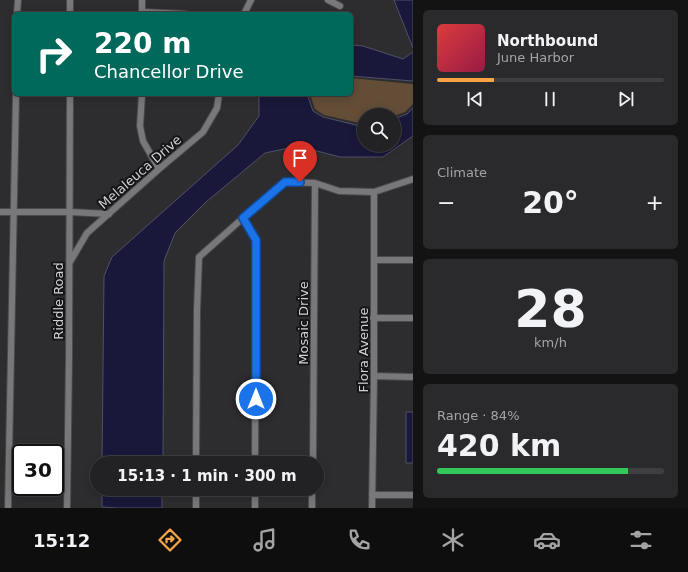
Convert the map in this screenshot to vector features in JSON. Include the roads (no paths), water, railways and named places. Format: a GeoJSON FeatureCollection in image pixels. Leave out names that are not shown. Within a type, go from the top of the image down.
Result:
{"type":"FeatureCollection","features":[{"type":"Feature","properties":{"kind":"street"},"geometry":{"type":"LineString","coordinates":[[18,0],[18,12]]}},
{"type":"Feature","properties":{"kind":"street"},"geometry":{"type":"LineString","coordinates":[[70,0],[70,12]]}},
{"type":"Feature","properties":{"kind":"street"},"geometry":{"type":"LineString","coordinates":[[142,0],[142,12]]}},
{"type":"Feature","properties":{"kind":"street"},"geometry":{"type":"LineString","coordinates":[[245,12],[251,0]]}},
{"type":"Feature","properties":{"kind":"street"},"geometry":{"type":"LineString","coordinates":[[328,0],[340,6]]}},
{"type":"Feature","properties":{"kind":"street"},"geometry":{"type":"LineString","coordinates":[[8,508],[16,96]]}},
{"type":"Feature","properties":{"kind":"street","name":"Riddle Road"},"geometry":{"type":"LineString","coordinates":[[67,508],[70,96]]}},
{"type":"Feature","properties":{"kind":"street"},"geometry":{"type":"LineString","coordinates":[[142,96],[140,126],[143,141],[159,169]]}},
{"type":"Feature","properties":{"kind":"street","name":"Melaleuca Drive"},"geometry":{"type":"LineString","coordinates":[[69,263],[87,234],[159,169],[203,132],[217,108],[219,96]]}},
{"type":"Feature","properties":{"kind":"street"},"geometry":{"type":"LineString","coordinates":[[196,456],[197,310],[199,257],[285,182],[315,183],[339,191],[374,192],[413,179]]}},
{"type":"Feature","properties":{"kind":"street","name":"Mosaic Drive"},"geometry":{"type":"LineString","coordinates":[[313,456],[315,183]]}},
{"type":"Feature","properties":{"kind":"street","name":"Flora Avenue"},"geometry":{"type":"LineString","coordinates":[[372,508],[374,192]]}},
{"type":"Feature","properties":{"kind":"street"},"geometry":{"type":"LineString","coordinates":[[0,212],[70,212],[108,214]]}},
{"type":"Feature","properties":{"kind":"street"},"geometry":{"type":"LineString","coordinates":[[243,218],[256,240],[255,456]]}},
{"type":"Feature","properties":{"kind":"street"},"geometry":{"type":"LineString","coordinates":[[374,260],[413,260]]}},
{"type":"Feature","properties":{"kind":"street"},"geometry":{"type":"LineString","coordinates":[[373,318],[413,318]]}},
{"type":"Feature","properties":{"kind":"street"},"geometry":{"type":"LineString","coordinates":[[374,376],[413,377]]}},
{"type":"Feature","properties":{"kind":"street"},"geometry":{"type":"LineString","coordinates":[[372,495],[413,495]]}},
{"type":"Feature","properties":{"kind":"street"},"geometry":{"type":"LineString","coordinates":[[196,496],[196,508]]}},
{"type":"Feature","properties":{"kind":"street"},"geometry":{"type":"LineString","coordinates":[[255,496],[255,508]]}},
{"type":"Feature","properties":{"kind":"street"},"geometry":{"type":"LineString","coordinates":[[312,496],[312,508]]}}]}
